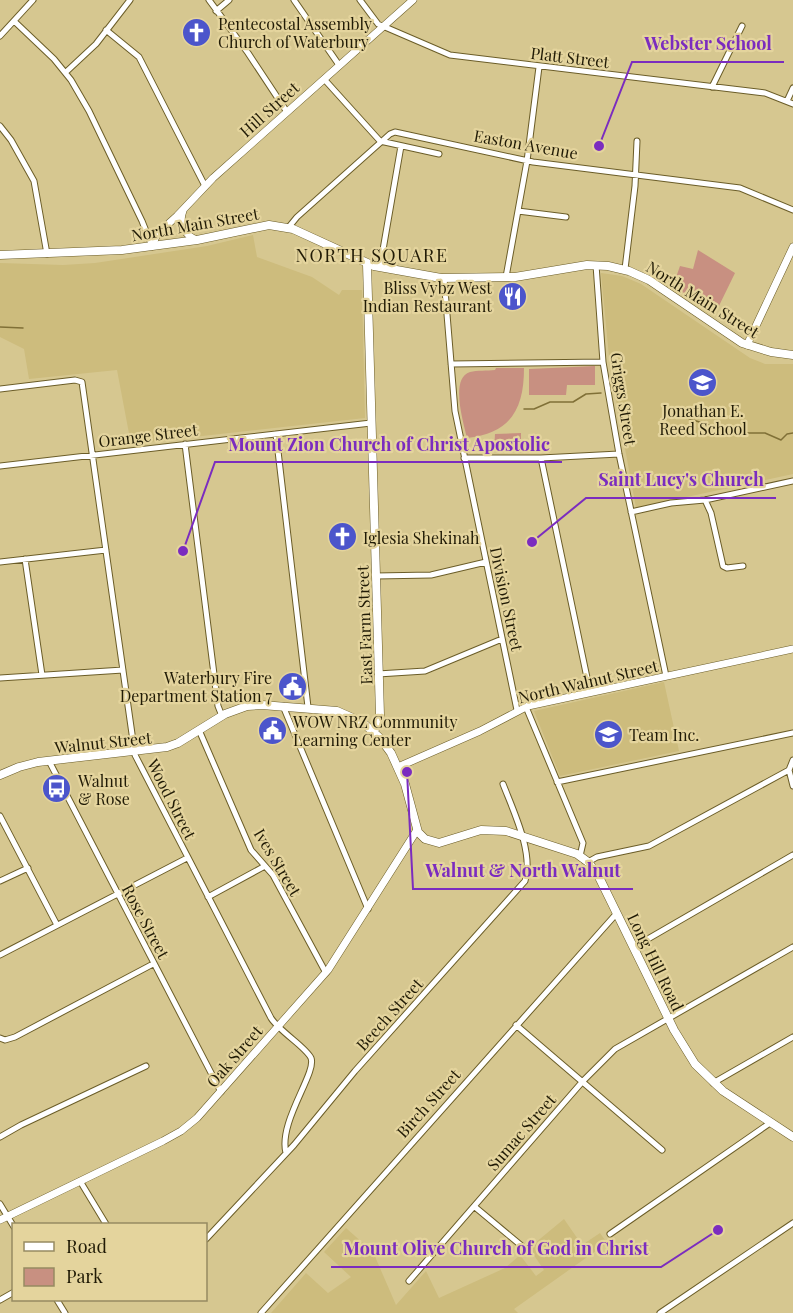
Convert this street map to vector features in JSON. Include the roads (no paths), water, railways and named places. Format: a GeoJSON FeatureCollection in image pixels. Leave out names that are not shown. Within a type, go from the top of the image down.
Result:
{"type":"FeatureCollection","features":[{"type":"Feature","properties":{"kind":"main road","name":"North Main Street"},"geometry":{"type":"LineString","coordinates":[[0,255],[103,252],[197,240],[262,225],[288,228],[367,264],[444,279],[506,277],[596,265],[625,269],[649,280],[747,345],[793,355]]}},
{"type":"Feature","properties":{"kind":"main road","name":"East Farm Street"},"geometry":{"type":"LineString","coordinates":[[367,264],[380,718],[374,732]]}},
{"type":"Feature","properties":{"kind":"main road","name":"Walnut Street"},"geometry":{"type":"LineString","coordinates":[[0,775],[24,765],[134,753],[173,745],[222,716],[253,705],[308,707],[343,712],[374,732],[391,753],[398,767],[417,830]]}},
{"type":"Feature","properties":{"kind":"main road","name":"Long Hill Road"},"geometry":{"type":"LineString","coordinates":[[417,830],[422,837],[435,843],[481,830],[501,830],[580,856],[588,862],[596,872],[668,1018],[692,1059],[713,1083],[770,1123],[791,1133]]}},
{"type":"Feature","properties":{"kind":"street"},"geometry":{"type":"LineString","coordinates":[[0,36],[33,0]]}},
{"type":"Feature","properties":{"kind":"street"},"geometry":{"type":"LineString","coordinates":[[66,72],[96,44],[130,0]]}},
{"type":"Feature","properties":{"kind":"street"},"geometry":{"type":"LineString","coordinates":[[209,0],[287,112]]}},
{"type":"Feature","properties":{"kind":"street"},"geometry":{"type":"LineString","coordinates":[[216,10],[229,0]]}},
{"type":"Feature","properties":{"kind":"street"},"geometry":{"type":"LineString","coordinates":[[294,0],[339,65]]}},
{"type":"Feature","properties":{"kind":"street"},"geometry":{"type":"LineString","coordinates":[[360,0],[382,27]]}},
{"type":"Feature","properties":{"kind":"street","name":"Hill Street"},"geometry":{"type":"LineString","coordinates":[[152,246],[157,234],[205,186],[413,0]]}},
{"type":"Feature","properties":{"kind":"street"},"geometry":{"type":"LineString","coordinates":[[14,21],[66,72],[89,111],[152,246]]}},
{"type":"Feature","properties":{"kind":"street"},"geometry":{"type":"LineString","coordinates":[[712,87],[742,26]]}},
{"type":"Feature","properties":{"kind":"street","name":"Platt Street"},"geometry":{"type":"LineString","coordinates":[[382,27],[446,54],[765,93],[793,104]]}},
{"type":"Feature","properties":{"kind":"street"},"geometry":{"type":"LineString","coordinates":[[106,30],[139,57],[205,186]]}},
{"type":"Feature","properties":{"kind":"street"},"geometry":{"type":"LineString","coordinates":[[506,277],[527,161],[538,67]]}},
{"type":"Feature","properties":{"kind":"street"},"geometry":{"type":"LineString","coordinates":[[324,79],[381,142],[439,154]]}},
{"type":"Feature","properties":{"kind":"street"},"geometry":{"type":"LineString","coordinates":[[787,101],[793,88]]}},
{"type":"Feature","properties":{"kind":"street"},"geometry":{"type":"LineString","coordinates":[[0,126],[11,140],[34,181],[47,254]]}},
{"type":"Feature","properties":{"kind":"street","name":"Easton Avenue"},"geometry":{"type":"LineString","coordinates":[[288,228],[297,217],[391,133],[396,132],[527,161],[740,188],[793,210]]}},
{"type":"Feature","properties":{"kind":"street"},"geometry":{"type":"LineString","coordinates":[[625,269],[637,141]]}},
{"type":"Feature","properties":{"kind":"street"},"geometry":{"type":"LineString","coordinates":[[380,267],[401,147]]}},
{"type":"Feature","properties":{"kind":"street"},"geometry":{"type":"LineString","coordinates":[[183,210],[181,218],[183,228],[190,237],[197,240]]}},
{"type":"Feature","properties":{"kind":"street"},"geometry":{"type":"LineString","coordinates":[[518,211],[566,217]]}},
{"type":"Feature","properties":{"kind":"street"},"geometry":{"type":"LineString","coordinates":[[747,345],[793,247]]}},
{"type":"Feature","properties":{"kind":"street","name":"Griggs Street"},"geometry":{"type":"LineString","coordinates":[[596,265],[603,362],[619,454],[666,676]]}},
{"type":"Feature","properties":{"kind":"street","name":"Division Street"},"geometry":{"type":"LineString","coordinates":[[444,279],[455,411],[517,710]]}},
{"type":"Feature","properties":{"kind":"street"},"geometry":{"type":"LineString","coordinates":[[451,364],[603,362]]}},
{"type":"Feature","properties":{"kind":"street","name":"Wood Street"},"geometry":{"type":"LineString","coordinates":[[0,389],[81,381],[134,753],[271,1018],[278,1028],[308,1054],[312,1061],[311,1070],[297,1098],[286,1131],[284,1144],[286,1153]]}},
{"type":"Feature","properties":{"kind":"street","name":"Orange Street"},"geometry":{"type":"LineString","coordinates":[[0,466],[371,423]]}},
{"type":"Feature","properties":{"kind":"street"},"geometry":{"type":"LineString","coordinates":[[276,434],[308,707]]}},
{"type":"Feature","properties":{"kind":"street"},"geometry":{"type":"LineString","coordinates":[[185,444],[218,706],[222,716]]}},
{"type":"Feature","properties":{"kind":"street"},"geometry":{"type":"LineString","coordinates":[[464,458],[541,458],[619,454]]}},
{"type":"Feature","properties":{"kind":"street"},"geometry":{"type":"LineString","coordinates":[[541,458],[591,692]]}},
{"type":"Feature","properties":{"kind":"street"},"geometry":{"type":"LineString","coordinates":[[632,512],[793,482]]}},
{"type":"Feature","properties":{"kind":"street"},"geometry":{"type":"LineString","coordinates":[[705,500],[711,513],[725,568],[743,566]]}},
{"type":"Feature","properties":{"kind":"street"},"geometry":{"type":"LineString","coordinates":[[0,562],[106,550]]}},
{"type":"Feature","properties":{"kind":"street"},"geometry":{"type":"LineString","coordinates":[[25,559],[42,675]]}},
{"type":"Feature","properties":{"kind":"street"},"geometry":{"type":"LineString","coordinates":[[376,576],[431,574],[486,562]]}},
{"type":"Feature","properties":{"kind":"street"},"geometry":{"type":"LineString","coordinates":[[378,674],[424,671],[502,639]]}},
{"type":"Feature","properties":{"kind":"street","name":"North Walnut Street"},"geometry":{"type":"LineString","coordinates":[[398,767],[480,731],[526,706],[793,649]]}},
{"type":"Feature","properties":{"kind":"street"},"geometry":{"type":"LineString","coordinates":[[0,678],[123,670]]}},
{"type":"Feature","properties":{"kind":"street"},"geometry":{"type":"LineString","coordinates":[[283,706],[368,909]]}},
{"type":"Feature","properties":{"kind":"street"},"geometry":{"type":"LineString","coordinates":[[526,706],[583,843],[580,856]]}},
{"type":"Feature","properties":{"kind":"street","name":"Ives Street"},"geometry":{"type":"LineString","coordinates":[[199,730],[251,850],[273,875],[326,973]]}},
{"type":"Feature","properties":{"kind":"street"},"geometry":{"type":"LineString","coordinates":[[557,782],[793,733]]}},
{"type":"Feature","properties":{"kind":"street"},"geometry":{"type":"LineString","coordinates":[[793,760],[789,770],[793,786]]}},
{"type":"Feature","properties":{"kind":"street","name":"Rose Street"},"geometry":{"type":"LineString","coordinates":[[49,761],[221,1092]]}},
{"type":"Feature","properties":{"kind":"street"},"geometry":{"type":"LineString","coordinates":[[588,862],[597,857],[650,846],[789,770]]}},
{"type":"Feature","properties":{"kind":"street","name":"Beech Street"},"geometry":{"type":"LineString","coordinates":[[207,1238],[286,1153],[355,1071],[523,884],[527,871],[522,836],[502,784]]}},
{"type":"Feature","properties":{"kind":"street"},"geometry":{"type":"LineString","coordinates":[[0,816],[57,925]]}},
{"type":"Feature","properties":{"kind":"street","name":"Oak Street"},"geometry":{"type":"LineString","coordinates":[[3,1218],[181,1131],[197,1118],[326,973],[417,830]]}},
{"type":"Feature","properties":{"kind":"street"},"geometry":{"type":"LineString","coordinates":[[634,947],[793,855]]}},
{"type":"Feature","properties":{"kind":"street"},"geometry":{"type":"LineString","coordinates":[[0,955],[187,858]]}},
{"type":"Feature","properties":{"kind":"street"},"geometry":{"type":"LineString","coordinates":[[207,897],[265,866]]}},
{"type":"Feature","properties":{"kind":"street"},"geometry":{"type":"LineString","coordinates":[[0,881],[28,868]]}},
{"type":"Feature","properties":{"kind":"street","name":"Birch Street"},"geometry":{"type":"LineString","coordinates":[[261,1313],[617,913]]}},
{"type":"Feature","properties":{"kind":"street","name":"Sumac Street"},"geometry":{"type":"LineString","coordinates":[[409,1281],[583,1081],[615,1049],[793,947]]}},
{"type":"Feature","properties":{"kind":"street"},"geometry":{"type":"LineString","coordinates":[[0,1038],[5,1040],[15,1037],[153,964]]}},
{"type":"Feature","properties":{"kind":"street"},"geometry":{"type":"LineString","coordinates":[[516,1025],[662,1150]]}},
{"type":"Feature","properties":{"kind":"street"},"geometry":{"type":"LineString","coordinates":[[713,1083],[793,1036]]}},
{"type":"Feature","properties":{"kind":"street"},"geometry":{"type":"LineString","coordinates":[[0,1137],[146,1066]]}},
{"type":"Feature","properties":{"kind":"street"},"geometry":{"type":"LineString","coordinates":[[610,1234],[770,1123]]}},
{"type":"Feature","properties":{"kind":"street"},"geometry":{"type":"LineString","coordinates":[[80,1181],[105,1223]]}},
{"type":"Feature","properties":{"kind":"street"},"geometry":{"type":"LineString","coordinates":[[0,1204],[3,1218]]}},
{"type":"Feature","properties":{"kind":"street"},"geometry":{"type":"LineString","coordinates":[[475,1206],[523,1248]]}},
{"type":"Feature","properties":{"kind":"street"},"geometry":{"type":"LineString","coordinates":[[660,1313],[668,1311],[793,1223]]}},
{"type":"Feature","properties":{"kind":"waterway"},"geometry":{"type":"LineString","coordinates":[[0,327],[23,328]]}},
{"type":"Feature","properties":{"kind":"waterway"},"geometry":{"type":"LineString","coordinates":[[524,409],[534,409],[550,402],[573,402],[586,394],[601,393]]}},
{"type":"Feature","properties":{"kind":"waterway"},"geometry":{"type":"LineString","coordinates":[[687,418],[718,428],[746,433],[765,433],[781,440],[787,434],[793,433]]}},
{"type":"Feature","properties":{"kind":"place","name":"Pentecostal Assembly Church of Waterbury"},"geometry":{"type":"Point","coordinates":[197,32]}},
{"type":"Feature","properties":{"kind":"place","name":"Webster School"},"geometry":{"type":"Point","coordinates":[599,146]}},
{"type":"Feature","properties":{"kind":"place","name":"Bliss Vybz West Indian Restaurant"},"geometry":{"type":"Point","coordinates":[513,296]}},
{"type":"Feature","properties":{"kind":"place","name":"Jonathan E. Reed School"},"geometry":{"type":"Point","coordinates":[703,382]}},
{"type":"Feature","properties":{"kind":"place","name":"Iglesia Shekinah"},"geometry":{"type":"Point","coordinates":[342,537]}},
{"type":"Feature","properties":{"kind":"place","name":"Saint Lucy's Church"},"geometry":{"type":"Point","coordinates":[532,542]}},
{"type":"Feature","properties":{"kind":"place","name":"Mount Zion Church of Christ Apostolic"},"geometry":{"type":"Point","coordinates":[183,551]}},
{"type":"Feature","properties":{"kind":"place","name":"Waterbury Fire Department Station 7"},"geometry":{"type":"Point","coordinates":[293,686]}},
{"type":"Feature","properties":{"kind":"place","name":"WOW NRZ Community Learning Center"},"geometry":{"type":"Point","coordinates":[272,730]}},
{"type":"Feature","properties":{"kind":"place","name":"Team Inc."},"geometry":{"type":"Point","coordinates":[608,734]}},
{"type":"Feature","properties":{"kind":"place","name":"Walnut & North Walnut"},"geometry":{"type":"Point","coordinates":[407,772]}},
{"type":"Feature","properties":{"kind":"place","name":"Walnut & Rose"},"geometry":{"type":"Point","coordinates":[57,789]}},
{"type":"Feature","properties":{"kind":"place","name":"Mount Olive Church of God in Christ"},"geometry":{"type":"Point","coordinates":[718,1230]}},
{"type":"Feature","properties":{"kind":"district","name":"NORTH SQUARE"},"geometry":{"type":"Point","coordinates":[372,255]}}]}
